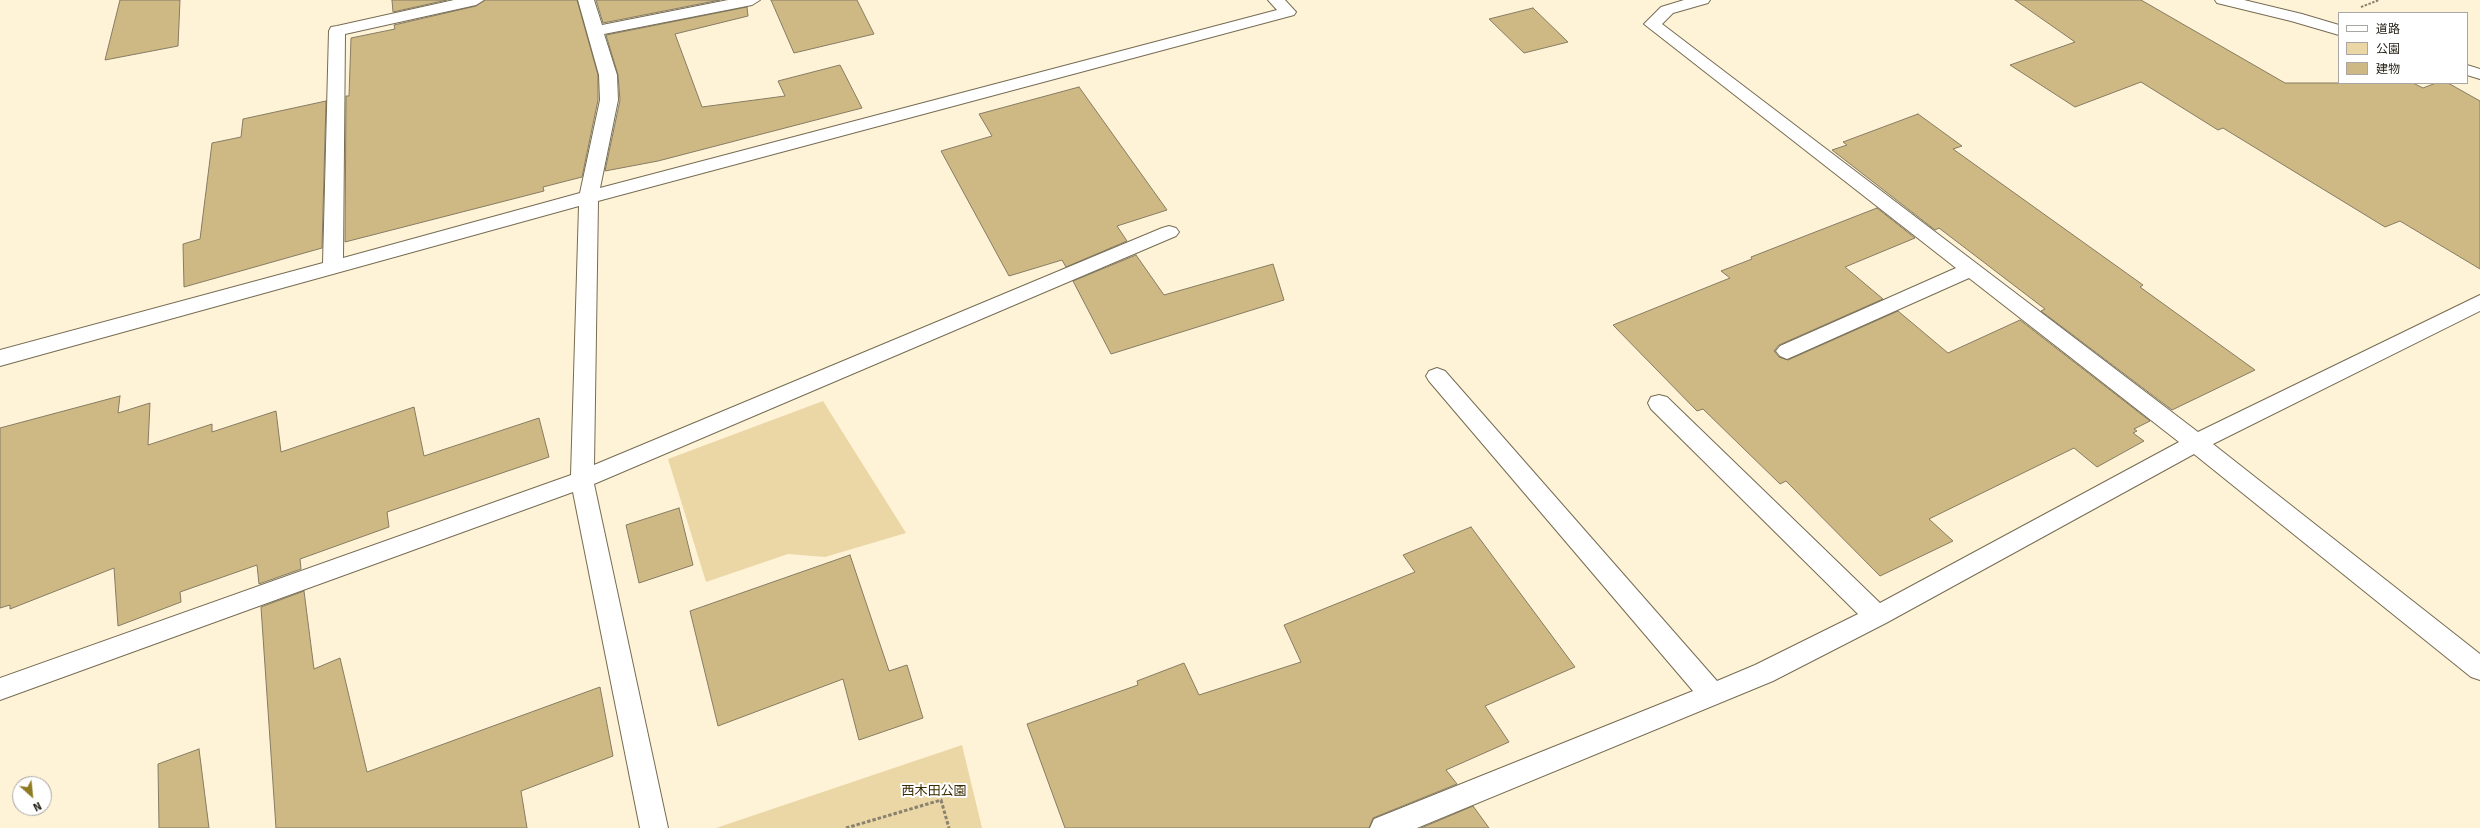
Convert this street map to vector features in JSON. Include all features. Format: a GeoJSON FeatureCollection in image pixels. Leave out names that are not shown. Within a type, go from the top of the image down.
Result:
{"type":"FeatureCollection","features":[{"type":"Feature","properties":{"kind":"street"},"geometry":{"type":"LineString","coordinates":[[333,266],[337,31],[476,0]]}},
{"type":"Feature","properties":{"kind":"street"},"geometry":{"type":"LineString","coordinates":[[586,0],[608,74],[609,100],[589,197],[582,480],[654,828]]}},
{"type":"Feature","properties":{"kind":"street"},"geometry":{"type":"LineString","coordinates":[[596,31],[752,0]]}},
{"type":"Feature","properties":{"kind":"street"},"geometry":{"type":"LineString","coordinates":[[0,358],[589,197],[1288,12],[1276,0]]}},
{"type":"Feature","properties":{"kind":"street"},"geometry":{"type":"LineString","coordinates":[[1702,0],[1667,10],[1652,24],[2196,443],[2480,669]]}},
{"type":"Feature","properties":{"kind":"street"},"geometry":{"type":"LineString","coordinates":[[2223,0],[2296,17],[2338,30]]}},
{"type":"Feature","properties":{"kind":"street"},"geometry":{"type":"LineString","coordinates":[[2468,70],[2480,74]]}},
{"type":"Feature","properties":{"kind":"street"},"geometry":{"type":"LineString","coordinates":[[0,689],[582,480],[1168,232]]}},
{"type":"Feature","properties":{"kind":"street"},"geometry":{"type":"LineString","coordinates":[[1787,351],[1970,270]]}},
{"type":"Feature","properties":{"kind":"street"},"geometry":{"type":"LineString","coordinates":[[1384,828],[1764,673],[1877,616],[2196,443],[2480,302]]}},
{"type":"Feature","properties":{"kind":"street"},"geometry":{"type":"LineString","coordinates":[[1437,376],[1712,694]]}},
{"type":"Feature","properties":{"kind":"street"},"geometry":{"type":"LineString","coordinates":[[1659,402],[1877,616]]}},
{"type":"Feature","properties":{"kind":"path"},"geometry":{"type":"LineString","coordinates":[[846,828],[940,800],[949,828]]}},
{"type":"Feature","properties":{"kind":"green space"},"geometry":{"type":"Polygon","coordinates":[[[823,401],[906,533],[825,557],[788,554],[706,582],[668,459],[823,401]]]}},
{"type":"Feature","properties":{"kind":"green space","name":"西木田公園"},"geometry":{"type":"Polygon","coordinates":[[[962,745],[982,828],[716,828],[962,745]]]}},
{"type":"Feature","properties":{"kind":"building"},"geometry":{"type":"Polygon","coordinates":[[[120,0],[180,0],[178,46],[105,60],[120,0]]]}},
{"type":"Feature","properties":{"kind":"building"},"geometry":{"type":"Polygon","coordinates":[[[392,0],[447,0],[393,12],[392,0]]]}},
{"type":"Feature","properties":{"kind":"building"},"geometry":{"type":"Polygon","coordinates":[[[485,0],[577,0],[598,75],[598,100],[582,177],[543,187],[544,191],[345,242],[346,96],[349,96],[351,38],[395,29],[394,25],[476,6],[485,0]]]}},
{"type":"Feature","properties":{"kind":"building"},"geometry":{"type":"Polygon","coordinates":[[[596,0],[720,0],[603,23],[596,0]]]}},
{"type":"Feature","properties":{"kind":"building"},"geometry":{"type":"Polygon","coordinates":[[[771,0],[857,0],[874,34],[794,53],[771,0]]]}},
{"type":"Feature","properties":{"kind":"building"},"geometry":{"type":"Polygon","coordinates":[[[2015,0],[2141,0],[2285,83],[2415,84],[2423,88],[2433,84],[2450,84],[2480,101],[2480,269],[2400,221],[2385,227],[2223,128],[2218,130],[2141,82],[2075,107],[2010,65],[2075,42],[2015,0]]]}},
{"type":"Feature","properties":{"kind":"building"},"geometry":{"type":"Polygon","coordinates":[[[747,7],[748,16],[675,34],[702,107],[785,96],[778,81],[840,65],[862,108],[658,161],[605,171],[620,100],[618,75],[606,35],[747,7]]]}},
{"type":"Feature","properties":{"kind":"building"},"geometry":{"type":"Polygon","coordinates":[[[1533,8],[1568,42],[1524,53],[1489,19],[1533,8]]]}},
{"type":"Feature","properties":{"kind":"building"},"geometry":{"type":"Polygon","coordinates":[[[1079,87],[1167,210],[1117,226],[1127,241],[1066,267],[1062,260],[1009,276],[941,151],[992,136],[979,114],[1079,87]]]}},
{"type":"Feature","properties":{"kind":"building"},"geometry":{"type":"Polygon","coordinates":[[[326,101],[322,248],[184,287],[183,244],[200,239],[212,143],[241,137],[243,119],[326,101]]]}},
{"type":"Feature","properties":{"kind":"building"},"geometry":{"type":"Polygon","coordinates":[[[1918,114],[1962,146],[1953,149],[2143,285],[2140,287],[2255,370],[2172,410],[2041,311],[2045,309],[1939,228],[1935,230],[1832,150],[1847,145],[1843,142],[1918,114]]]}},
{"type":"Feature","properties":{"kind":"building"},"geometry":{"type":"Polygon","coordinates":[[[1877,208],[1915,238],[1845,267],[1883,299],[1779,345],[1774,351],[1779,357],[1788,360],[1898,311],[1948,353],[2020,320],[2150,421],[2134,429],[2137,431],[2133,433],[2144,441],[2097,467],[2074,448],[1929,519],[1953,541],[1880,576],[1786,481],[1780,484],[1703,409],[1697,411],[1613,325],[1730,278],[1721,271],[1752,259],[1751,257],[1877,208]]]}},
{"type":"Feature","properties":{"kind":"building"},"geometry":{"type":"Polygon","coordinates":[[[1136,255],[1164,295],[1273,264],[1284,300],[1111,354],[1073,281],[1136,255]]]}},
{"type":"Feature","properties":{"kind":"building"},"geometry":{"type":"Polygon","coordinates":[[[120,396],[118,413],[150,403],[148,445],[212,424],[212,432],[276,411],[281,452],[414,407],[424,456],[539,418],[549,457],[387,512],[389,527],[300,559],[301,569],[259,584],[257,565],[180,592],[181,602],[118,626],[114,568],[10,609],[10,605],[0,608],[0,428],[120,396]]]}},
{"type":"Feature","properties":{"kind":"building"},"geometry":{"type":"Polygon","coordinates":[[[679,508],[693,565],[639,583],[626,525],[679,508]]]}},
{"type":"Feature","properties":{"kind":"building"},"geometry":{"type":"Polygon","coordinates":[[[1471,527],[1575,667],[1485,706],[1509,742],[1446,770],[1457,784],[1373,818],[1369,828],[1065,828],[1027,724],[1138,685],[1137,681],[1184,663],[1199,695],[1301,662],[1284,625],[1415,572],[1403,555],[1471,527]]]}},
{"type":"Feature","properties":{"kind":"building"},"geometry":{"type":"Polygon","coordinates":[[[850,555],[889,671],[907,665],[923,718],[859,740],[843,679],[718,726],[690,611],[850,555]]]}},
{"type":"Feature","properties":{"kind":"building"},"geometry":{"type":"Polygon","coordinates":[[[304,591],[314,669],[340,658],[367,772],[600,687],[613,756],[521,791],[527,828],[276,828],[261,607],[304,591]]]}},
{"type":"Feature","properties":{"kind":"building"},"geometry":{"type":"Polygon","coordinates":[[[199,749],[209,828],[159,828],[158,764],[199,749]]]}},
{"type":"Feature","properties":{"kind":"building"},"geometry":{"type":"Polygon","coordinates":[[[1473,806],[1489,828],[1421,828],[1473,806]]]}}]}
